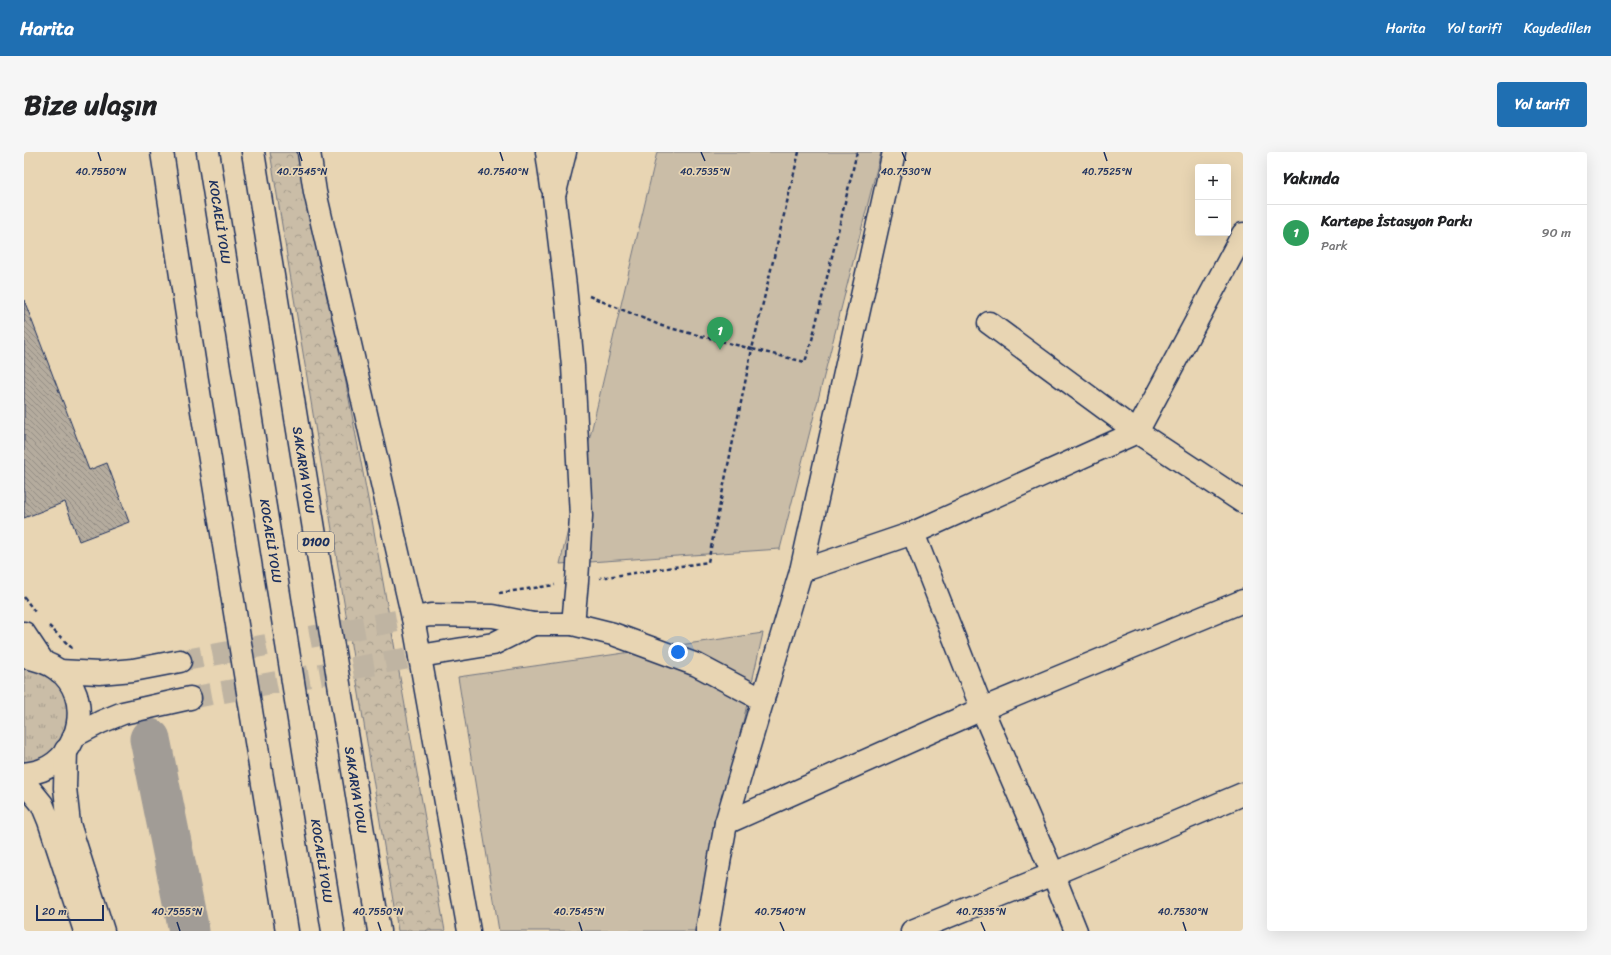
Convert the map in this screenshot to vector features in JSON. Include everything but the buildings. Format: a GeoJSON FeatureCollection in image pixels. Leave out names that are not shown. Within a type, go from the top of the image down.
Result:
{"type":"FeatureCollection","features":[{"type":"Feature","properties":{"kind":"main road"},"geometry":{"type":"LineString","coordinates":[[162,152],[197,380],[287,931]]}},
{"type":"Feature","properties":{"kind":"main road","name":"KOCAELİ YOLU"},"geometry":{"type":"LineString","coordinates":[[208,152],[333,931]]}},
{"type":"Feature","properties":{"kind":"main road","name":"SAKARYA YOLU"},"geometry":{"type":"LineString","coordinates":[[253,152],[379,931]]}},
{"type":"Feature","properties":{"kind":"main road"},"geometry":{"type":"LineString","coordinates":[[308,152],[317,200],[413,618],[469,931]]}},
{"type":"Feature","properties":{"kind":"main road"},"geometry":{"type":"LineString","coordinates":[[547,152],[565,286],[572,366],[581,516],[573,624]]}},
{"type":"Feature","properties":{"kind":"main road"},"geometry":{"type":"LineString","coordinates":[[554,196],[565,152]]}},
{"type":"Feature","properties":{"kind":"main road"},"geometry":{"type":"LineString","coordinates":[[707,931],[726,823],[801,571],[894,152]]}},
{"type":"Feature","properties":{"kind":"main road"},"geometry":{"type":"LineString","coordinates":[[801,571],[913,533],[1137,432],[1243,234]]}},
{"type":"Feature","properties":{"kind":"main road"},"geometry":{"type":"LineString","coordinates":[[989,324],[1137,432],[1243,502]]}},
{"type":"Feature","properties":{"kind":"main road"},"geometry":{"type":"LineString","coordinates":[[913,533],[982,709],[1076,931]]}},
{"type":"Feature","properties":{"kind":"main road"},"geometry":{"type":"LineString","coordinates":[[726,823],[982,709],[1243,601]]}},
{"type":"Feature","properties":{"kind":"main road"},"geometry":{"type":"LineString","coordinates":[[413,618],[431,616],[494,616],[533,624],[573,624],[613,634],[697,665],[763,700]]}},
{"type":"Feature","properties":{"kind":"main road"},"geometry":{"type":"LineString","coordinates":[[420,656],[493,644],[533,624]]}},
{"type":"Feature","properties":{"kind":"main road"},"geometry":{"type":"LineString","coordinates":[[24,633],[42,663],[72,687],[78,706],[78,726],[70,743],[58,760],[42,770],[24,774]]}},
{"type":"Feature","properties":{"kind":"main road"},"geometry":{"type":"LineString","coordinates":[[42,663],[99,673],[133,670],[180,661]]}},
{"type":"Feature","properties":{"kind":"main road"},"geometry":{"type":"LineString","coordinates":[[103,931],[69,824],[65,788],[70,743],[101,722],[124,712],[190,698]]}},
{"type":"Feature","properties":{"kind":"main road"},"geometry":{"type":"LineString","coordinates":[[24,782],[42,804],[49,821],[85,931]]}},
{"type":"Feature","properties":{"kind":"main road"},"geometry":{"type":"LineString","coordinates":[[912,931],[1053,874],[1243,794]]}},
{"type":"Feature","properties":{"kind":"path"},"geometry":{"type":"LineString","coordinates":[[491,594],[708,562],[752,349],[799,152]]}},
{"type":"Feature","properties":{"kind":"path"},"geometry":{"type":"LineString","coordinates":[[565,286],[662,326],[805,362],[812,340],[857,152]]}},
{"type":"Feature","properties":{"kind":"path"},"geometry":{"type":"LineString","coordinates":[[24,597],[40,617]]}},
{"type":"Feature","properties":{"kind":"path"},"geometry":{"type":"LineString","coordinates":[[45,623],[75,651]]}},
{"type":"Feature","properties":{"kind":"green space"},"geometry":{"type":"Polygon","coordinates":[[[270,152],[302,152],[372,520],[445,931],[398,931],[270,152]]]}},
{"type":"Feature","properties":{"kind":"green space"},"geometry":{"type":"Polygon","coordinates":[[[657,152],[881,152],[780,549],[560,564],[657,152]]]}},
{"type":"Feature","properties":{"kind":"green space"},"geometry":{"type":"Polygon","coordinates":[[[763,633],[696,931],[499,931],[458,677],[763,633]]]}},
{"type":"Feature","properties":{"kind":"green space"},"geometry":{"type":"Polygon","coordinates":[[[24,664],[46,670],[69,697],[71,729],[53,756],[24,767],[24,664]]]}},
{"type":"Feature","properties":{"kind":"waterway"},"geometry":{"type":"LineString","coordinates":[[150,739],[189,931]]}},
{"type":"Feature","properties":{"kind":"tunnel"},"geometry":{"type":"LineString","coordinates":[[180,661],[413,618]]}},
{"type":"Feature","properties":{"kind":"tunnel"},"geometry":{"type":"LineString","coordinates":[[190,698],[420,656]]}},
{"type":"Feature","properties":{"kind":"place","name":"Kartepe İstasyon Parkı"},"geometry":{"type":"Point","coordinates":[720,350]}}]}
